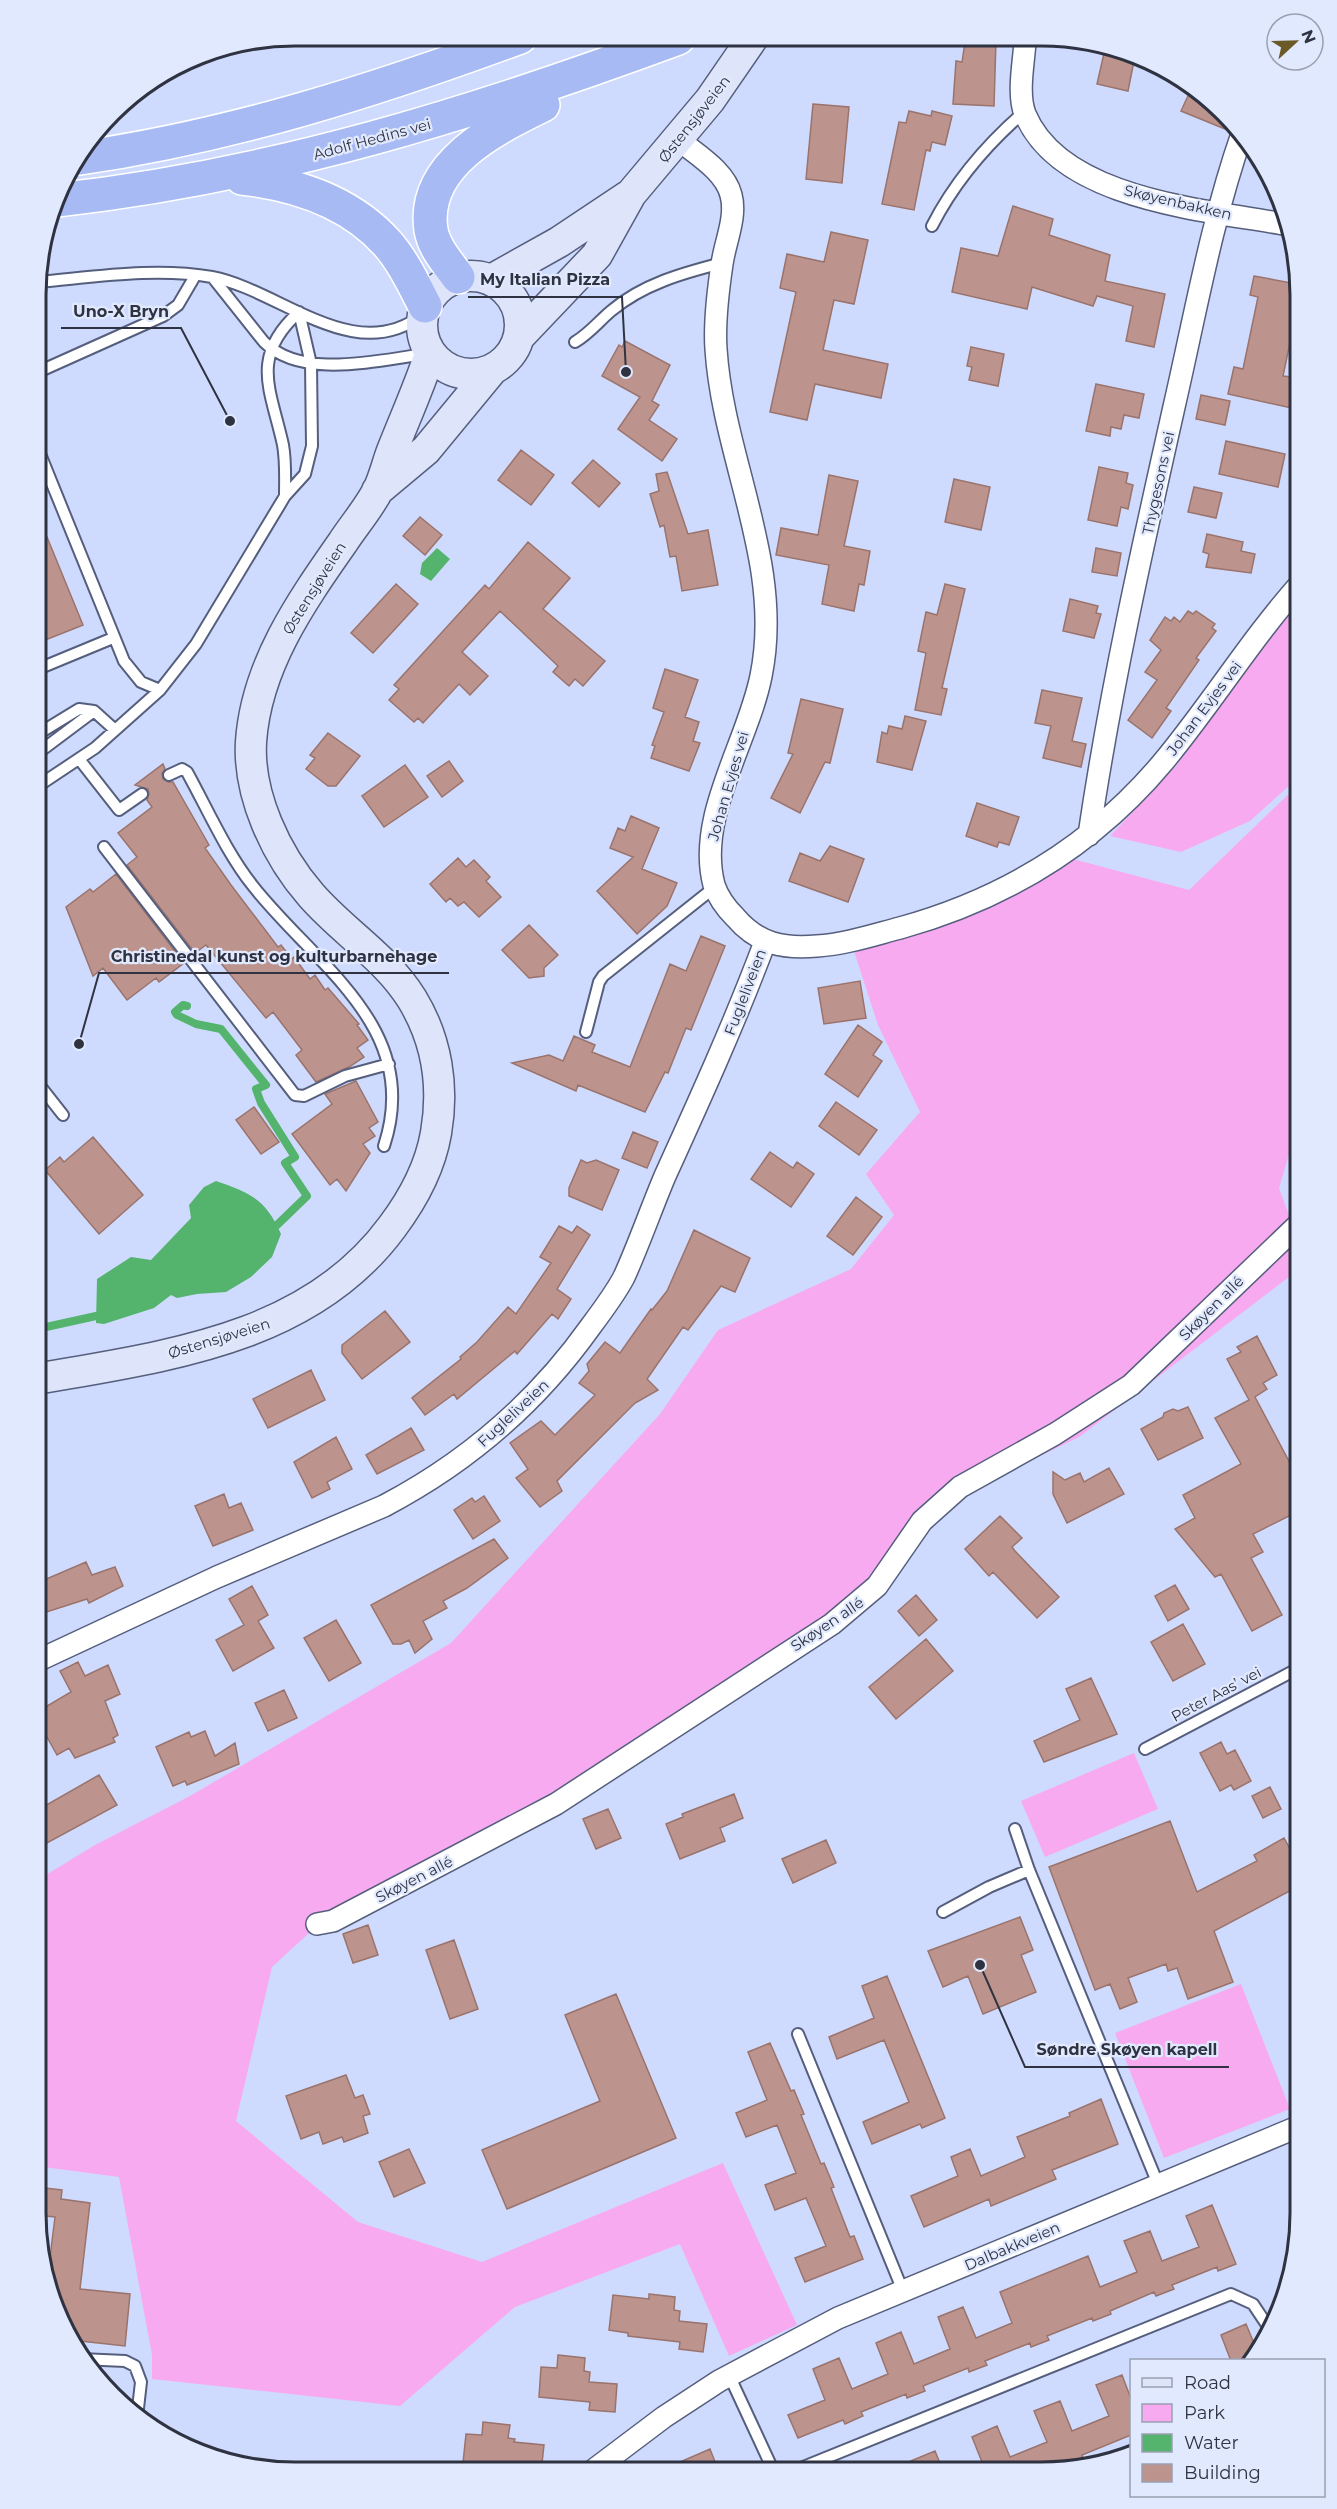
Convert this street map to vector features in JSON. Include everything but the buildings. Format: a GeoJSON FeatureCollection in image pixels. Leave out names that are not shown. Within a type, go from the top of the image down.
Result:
{"type":"FeatureCollection","features":[{"type":"Feature","properties":{"kind":"highway"},"geometry":{"type":"LineString","coordinates":[[379,88],[441,46]]}},
{"type":"Feature","properties":{"kind":"highway"},"geometry":{"type":"LineString","coordinates":[[88,157],[192,139],[379,88],[495,46]]}},
{"type":"Feature","properties":{"kind":"highway","name":"Adolf Hedins vei"},"geometry":{"type":"LineString","coordinates":[[66,199],[222,176],[367,141],[484,107],[656,46]]}},
{"type":"Feature","properties":{"kind":"highway"},"geometry":{"type":"LineString","coordinates":[[458,277],[440,253],[431,228],[436,192],[458,159],[477,140],[509,122],[663,46]]}},
{"type":"Feature","properties":{"kind":"highway"},"geometry":{"type":"LineString","coordinates":[[222,176],[274,182],[333,202],[360,218],[400,260],[424,311]]}},
{"type":"Feature","properties":{"kind":"main road","name":"Østensjøveien"},"geometry":{"type":"LineString","coordinates":[[519,337],[597,255],[631,194],[679,140],[747,46]]}},
{"type":"Feature","properties":{"kind":"main road","name":"Østensjøveien"},"geometry":{"type":"LineString","coordinates":[[491,280],[551,247],[631,194]]}},
{"type":"Feature","properties":{"kind":"main road"},"geometry":{"type":"LineString","coordinates":[[469,276],[491,280],[505,290],[515,303],[520,320],[519,337],[509,356],[492,370],[465,374],[440,363],[430,354],[422,328],[424,311],[433,293],[444,283],[458,277],[469,276]]}},
{"type":"Feature","properties":{"kind":"main road","name":"Østensjøveien"},"geometry":{"type":"LineString","coordinates":[[46,1377],[189,1349],[249,1332],[304,1305],[340,1281],[376,1247],[403,1212],[426,1168],[437,1126],[439,1093],[438,1069],[425,1024],[394,974],[311,895],[294,873],[264,816],[252,765],[255,715],[265,675],[278,645],[305,596],[377,492],[430,354]]}},
{"type":"Feature","properties":{"kind":"main road","name":"Østensjøveien"},"geometry":{"type":"LineString","coordinates":[[377,492],[426,450],[492,370]]}},
{"type":"Feature","properties":{"kind":"street"},"geometry":{"type":"LineString","coordinates":[[1024,112],[1025,46]]}},
{"type":"Feature","properties":{"kind":"street","name":"Skøyenbakken"},"geometry":{"type":"LineString","coordinates":[[1024,112],[1041,141],[1050,151],[1092,179],[1128,192],[1280,223]]}},
{"type":"Feature","properties":{"kind":"street","name":"Johan Evjes vei"},"geometry":{"type":"LineString","coordinates":[[679,140],[714,168],[731,193],[733,212],[722,263],[716,324],[720,384],[735,462],[759,546],[765,611],[761,676],[712,833],[710,852],[715,887],[724,905],[747,932],[765,942],[789,948],[833,945],[926,921],[1022,881],[1089,835],[1166,758],[1208,706],[1252,642],[1290,596]]}},
{"type":"Feature","properties":{"kind":"street","name":"Thygesons vei"},"geometry":{"type":"LineString","coordinates":[[1089,835],[1097,780],[1137,580],[1218,212],[1239,144]]}},
{"type":"Feature","properties":{"kind":"street","name":"Fugleliveien"},"geometry":{"type":"LineString","coordinates":[[46,1657],[217,1577],[384,1506],[408,1493],[474,1449],[513,1416],[552,1376],[583,1338],[624,1276],[739,1013],[765,942]]}},
{"type":"Feature","properties":{"kind":"street","name":"Skøyen allé"},"geometry":{"type":"LineString","coordinates":[[317,1923],[333,1921],[556,1804],[832,1624],[877,1586],[922,1521],[960,1487],[1055,1434],[1131,1386],[1290,1233]]}},
{"type":"Feature","properties":{"kind":"street","name":"Dalbakkveien"},"geometry":{"type":"LineString","coordinates":[[603,2463],[664,2417],[729,2375],[838,2318],[1290,2131]]}},
{"type":"Feature","properties":{"kind":"lane"},"geometry":{"type":"LineString","coordinates":[[932,226],[950,192],[995,137],[1024,112]]}},
{"type":"Feature","properties":{"kind":"lane"},"geometry":{"type":"LineString","coordinates":[[575,342],[593,331],[610,312],[636,294],[669,278],[722,263]]}},
{"type":"Feature","properties":{"kind":"lane"},"geometry":{"type":"LineString","coordinates":[[47,281],[128,274],[213,278],[270,297],[339,329],[360,332],[399,328],[424,311]]}},
{"type":"Feature","properties":{"kind":"lane"},"geometry":{"type":"LineString","coordinates":[[46,368],[163,316],[178,305],[195,276]]}},
{"type":"Feature","properties":{"kind":"lane"},"geometry":{"type":"LineString","coordinates":[[213,278],[272,350],[298,363],[311,364],[430,354]]}},
{"type":"Feature","properties":{"kind":"lane"},"geometry":{"type":"LineString","coordinates":[[285,496],[283,445],[271,406],[267,366],[282,331],[299,312]]}},
{"type":"Feature","properties":{"kind":"lane"},"geometry":{"type":"LineString","coordinates":[[46,781],[79,759],[160,690],[196,644],[285,496],[305,474],[310,458],[311,364],[299,312]]}},
{"type":"Feature","properties":{"kind":"lane"},"geometry":{"type":"LineString","coordinates":[[46,469],[113,639],[131,673],[141,682],[160,690]]}},
{"type":"Feature","properties":{"kind":"lane"},"geometry":{"type":"LineString","coordinates":[[46,666],[113,639]]}},
{"type":"Feature","properties":{"kind":"lane"},"geometry":{"type":"LineString","coordinates":[[46,729],[79,709],[94,711],[115,730]]}},
{"type":"Feature","properties":{"kind":"lane"},"geometry":{"type":"LineString","coordinates":[[46,747],[94,711]]}},
{"type":"Feature","properties":{"kind":"lane"},"geometry":{"type":"LineString","coordinates":[[79,759],[119,810],[142,794]]}},
{"type":"Feature","properties":{"kind":"lane"},"geometry":{"type":"LineString","coordinates":[[169,775],[182,769],[187,772],[251,884],[288,928],[361,1004],[385,1048],[389,1064],[393,1094],[392,1122],[384,1146]]}},
{"type":"Feature","properties":{"kind":"lane"},"geometry":{"type":"LineString","coordinates":[[104,847],[295,1095],[304,1096],[345,1076],[389,1064]]}},
{"type":"Feature","properties":{"kind":"lane"},"geometry":{"type":"LineString","coordinates":[[586,1032],[599,982],[603,976],[715,887]]}},
{"type":"Feature","properties":{"kind":"lane"},"geometry":{"type":"LineString","coordinates":[[46,1093],[63,1115]]}},
{"type":"Feature","properties":{"kind":"lane","name":"Peter Aas’ vei"},"geometry":{"type":"LineString","coordinates":[[1145,1749],[1290,1673]]}},
{"type":"Feature","properties":{"kind":"lane"},"geometry":{"type":"LineString","coordinates":[[1015,1829],[1029,1870],[1158,2184]]}},
{"type":"Feature","properties":{"kind":"lane"},"geometry":{"type":"LineString","coordinates":[[943,1912],[989,1887],[1029,1870]]}},
{"type":"Feature","properties":{"kind":"lane"},"geometry":{"type":"LineString","coordinates":[[798,2034],[903,2291]]}},
{"type":"Feature","properties":{"kind":"lane"},"geometry":{"type":"LineString","coordinates":[[812,2463],[1232,2294],[1253,2304],[1266,2323]]}},
{"type":"Feature","properties":{"kind":"lane"},"geometry":{"type":"LineString","coordinates":[[94,2360],[125,2361],[135,2366],[141,2382],[138,2406]]}},
{"type":"Feature","properties":{"kind":"lane"},"geometry":{"type":"LineString","coordinates":[[729,2375],[770,2463]]}},
{"type":"Feature","properties":{"kind":"green space"},"geometry":{"type":"Polygon","coordinates":[[[1290,611],[1290,785],[1250,821],[1181,852],[1110,836],[1177,765],[1265,640],[1290,611]]]}},
{"type":"Feature","properties":{"kind":"green space"},"geometry":{"type":"Polygon","coordinates":[[[1290,793],[1290,1151],[1279,1188],[1290,1218],[1290,1276],[1079,1437],[939,1505],[876,1590],[628,1759],[320,1923],[272,1967],[236,2121],[358,2222],[482,2262],[723,2163],[797,2325],[729,2356],[680,2244],[515,2307],[400,2406],[152,2379],[152,2355],[119,2177],[46,2167],[46,1875],[95,1845],[190,1796],[451,1643],[660,1414],[718,1330],[851,1269],[894,1215],[866,1174],[920,1112],[878,1025],[852,945],[1062,856],[1189,890],[1290,793]]]}},
{"type":"Feature","properties":{"kind":"green space"},"geometry":{"type":"Polygon","coordinates":[[[1134,1753],[1158,1809],[1045,1857],[1021,1801],[1134,1753]]]}},
{"type":"Feature","properties":{"kind":"green space"},"geometry":{"type":"Polygon","coordinates":[[[1241,1984],[1290,2109],[1164,2158],[1115,2033],[1241,1984]]]}},
{"type":"Feature","properties":{"kind":"water"},"geometry":{"type":"Polygon","coordinates":[[[437,548],[450,559],[431,581],[420,574],[422,563],[437,548]]]}},
{"type":"Feature","properties":{"kind":"water"},"geometry":{"type":"Polygon","coordinates":[[[216,1181],[248,1194],[263,1205],[269,1213],[281,1234],[272,1257],[251,1277],[226,1292],[177,1298],[171,1295],[154,1308],[104,1324],[96,1323],[97,1279],[131,1257],[151,1260],[191,1218],[189,1205],[204,1187],[216,1181]]]}},
{"type":"Feature","properties":{"kind":"waterway"},"geometry":{"type":"LineString","coordinates":[[187,1006],[183,1005],[175,1012],[177,1015],[196,1024],[221,1029],[266,1085],[256,1089],[261,1103],[295,1157],[285,1163],[307,1196],[277,1225]]}},
{"type":"Feature","properties":{"kind":"waterway"},"geometry":{"type":"LineString","coordinates":[[46,1327],[96,1316]]}},
{"type":"Feature","properties":{"kind":"place","name":"My Italian Pizza"},"geometry":{"type":"Point","coordinates":[626,372]}},
{"type":"Feature","properties":{"kind":"place","name":"Uno-X Bryn"},"geometry":{"type":"Point","coordinates":[230,421]}},
{"type":"Feature","properties":{"kind":"place","name":"Christinedal kunst og kulturbarnehage"},"geometry":{"type":"Point","coordinates":[79,1044]}},
{"type":"Feature","properties":{"kind":"place","name":"Søndre Skøyen kapell"},"geometry":{"type":"Point","coordinates":[980,1965]}}]}
